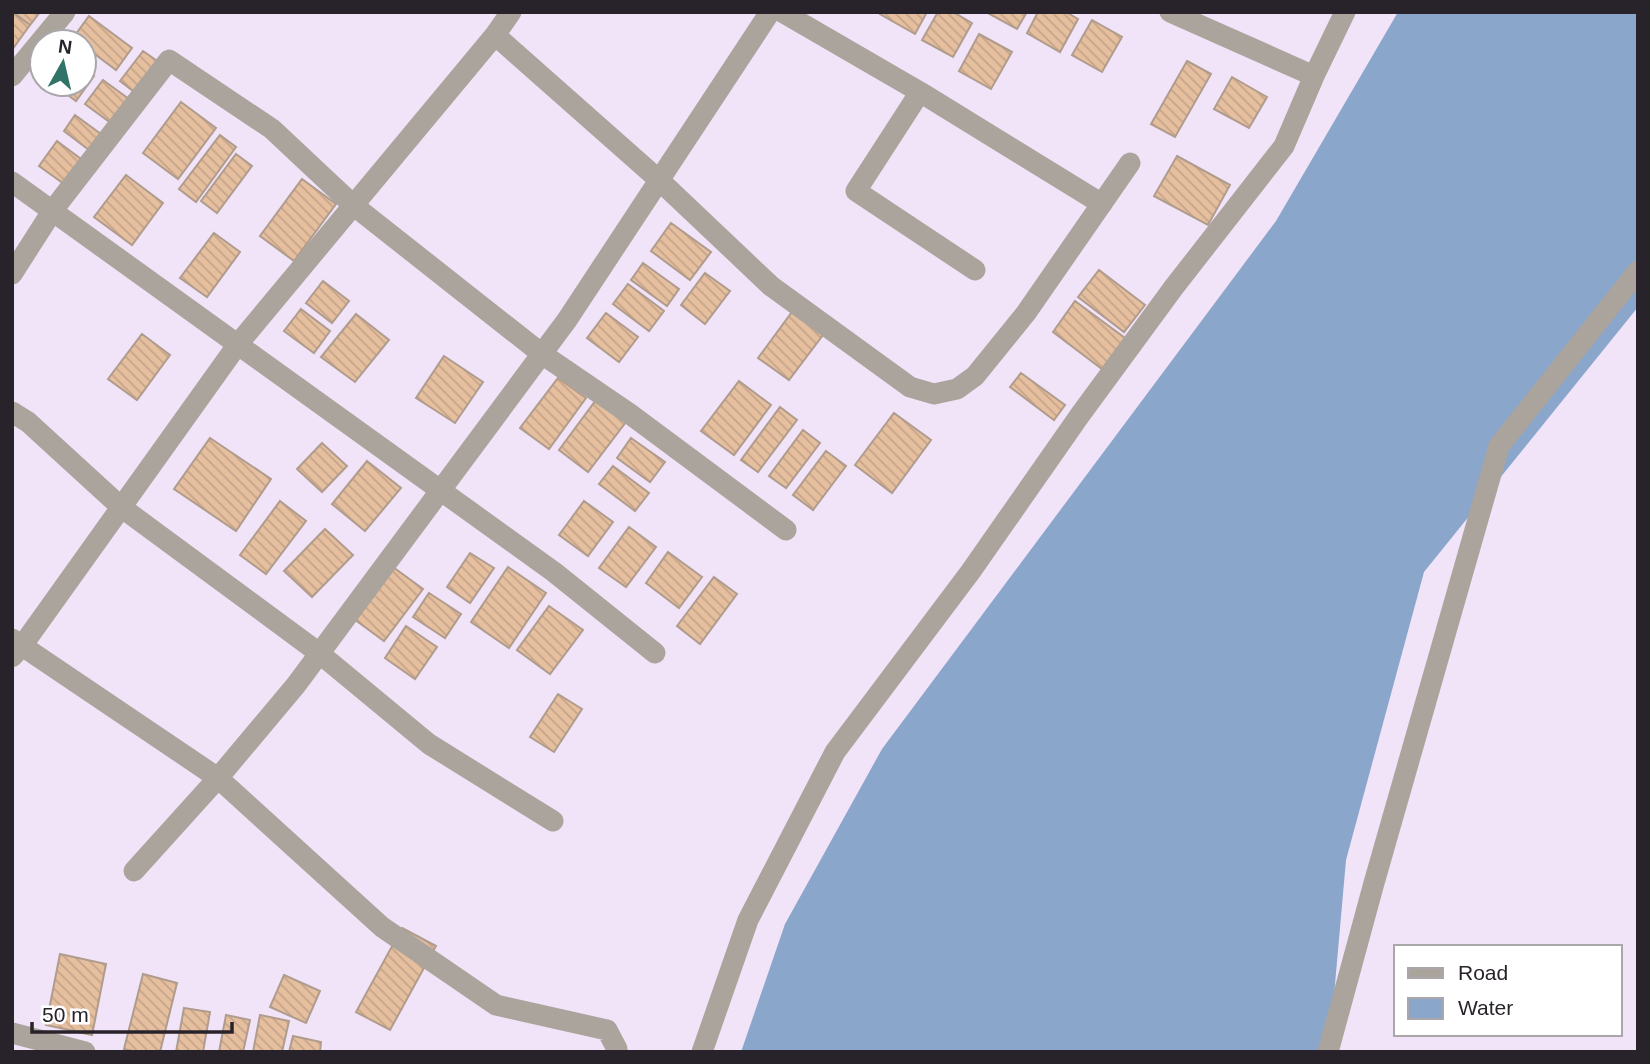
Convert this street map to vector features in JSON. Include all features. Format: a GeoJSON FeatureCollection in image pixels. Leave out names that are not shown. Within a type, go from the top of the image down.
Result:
{"type":"FeatureCollection","features":[{"type":"Feature","properties":{"kind":"street"},"geometry":{"type":"LineString","coordinates":[[12,76],[65,12]]}},
{"type":"Feature","properties":{"kind":"street"},"geometry":{"type":"LineString","coordinates":[[510,12],[495,35],[238,344],[121,507],[15,647],[218,778],[382,927],[496,1005],[607,1030],[616,1052]]}},
{"type":"Feature","properties":{"kind":"street"},"geometry":{"type":"LineString","coordinates":[[134,871],[218,778],[296,685],[542,354],[770,12]]}},
{"type":"Feature","properties":{"kind":"street"},"geometry":{"type":"LineString","coordinates":[[782,12],[1102,204]]}},
{"type":"Feature","properties":{"kind":"street"},"geometry":{"type":"LineString","coordinates":[[1170,12],[1314,76]]}},
{"type":"Feature","properties":{"kind":"street"},"geometry":{"type":"LineString","coordinates":[[702,1052],[748,920],[835,752],[971,572],[1080,415],[1174,287],[1284,146],[1345,12]]}},
{"type":"Feature","properties":{"kind":"street"},"geometry":{"type":"LineString","coordinates":[[495,35],[659,180],[771,286],[910,387],[934,394],[957,389],[975,376],[1026,313],[1129,163]]}},
{"type":"Feature","properties":{"kind":"street"},"geometry":{"type":"LineString","coordinates":[[12,274],[53,210],[169,60],[272,130],[353,205],[542,354],[630,414],[786,530]]}},
{"type":"Feature","properties":{"kind":"street"},"geometry":{"type":"LineString","coordinates":[[919,92],[856,191],[975,270]]}},
{"type":"Feature","properties":{"kind":"street"},"geometry":{"type":"LineString","coordinates":[[12,182],[554,572],[655,653]]}},
{"type":"Feature","properties":{"kind":"street"},"geometry":{"type":"LineString","coordinates":[[1328,1052],[1499,446],[1638,271]]}},
{"type":"Feature","properties":{"kind":"street"},"geometry":{"type":"LineString","coordinates":[[12,412],[28,422],[121,507],[319,653],[429,744],[552,821]]}},
{"type":"Feature","properties":{"kind":"street"},"geometry":{"type":"LineString","coordinates":[[12,1033],[85,1052]]}},
{"type":"Feature","properties":{"kind":"water"},"geometry":{"type":"Polygon","coordinates":[[[1398,12],[1638,12],[1638,307],[1424,572],[1346,860],[1329,1052],[741,1052],[785,924],[882,749],[1276,221],[1398,12]]]}},
{"type":"Feature","properties":{"kind":"building"},"geometry":{"type":"Polygon","coordinates":[[[12,12],[30,25],[12,50],[12,12]]]}},
{"type":"Feature","properties":{"kind":"building"},"geometry":{"type":"Polygon","coordinates":[[[13,12],[40,12],[30,25],[13,12]]]}},
{"type":"Feature","properties":{"kind":"building"},"geometry":{"type":"Polygon","coordinates":[[[927,12],[915,34],[880,14],[927,12]]]}},
{"type":"Feature","properties":{"kind":"building"},"geometry":{"type":"Polygon","coordinates":[[[938,12],[953,12],[972,23],[953,57],[922,40],[938,12]]]}},
{"type":"Feature","properties":{"kind":"building"},"geometry":{"type":"Polygon","coordinates":[[[986,12],[1027,12],[1017,29],[986,12]]]}},
{"type":"Feature","properties":{"kind":"building"},"geometry":{"type":"Polygon","coordinates":[[[1038,12],[1066,12],[1078,19],[1060,52],[1027,33],[1038,12]]]}},
{"type":"Feature","properties":{"kind":"building"},"geometry":{"type":"Polygon","coordinates":[[[89,16],[132,48],[116,70],[98,56],[98,28],[80,28],[89,16]]]}},
{"type":"Feature","properties":{"kind":"building"},"geometry":{"type":"Polygon","coordinates":[[[1092,20],[1122,37],[1102,72],[1072,55],[1092,20]]]}},
{"type":"Feature","properties":{"kind":"building"},"geometry":{"type":"Polygon","coordinates":[[[979,34],[1012,52],[991,89],[959,71],[979,34]]]}},
{"type":"Feature","properties":{"kind":"building"},"geometry":{"type":"Polygon","coordinates":[[[143,51],[160,63],[137,94],[120,81],[143,51]]]}},
{"type":"Feature","properties":{"kind":"building"},"geometry":{"type":"Polygon","coordinates":[[[1187,61],[1211,74],[1175,137],[1151,124],[1187,61]]]}},
{"type":"Feature","properties":{"kind":"building"},"geometry":{"type":"Polygon","coordinates":[[[1232,77],[1267,97],[1249,128],[1214,109],[1232,77]]]}},
{"type":"Feature","properties":{"kind":"building"},"geometry":{"type":"Polygon","coordinates":[[[103,80],[133,102],[115,126],[85,104],[90,98],[98,98],[98,87],[103,80]]]}},
{"type":"Feature","properties":{"kind":"building"},"geometry":{"type":"Polygon","coordinates":[[[181,102],[216,128],[178,179],[143,153],[181,102]]]}},
{"type":"Feature","properties":{"kind":"building"},"geometry":{"type":"Polygon","coordinates":[[[75,115],[105,137],[93,153],[64,131],[75,115]]]}},
{"type":"Feature","properties":{"kind":"building"},"geometry":{"type":"Polygon","coordinates":[[[220,135],[236,147],[196,202],[179,189],[220,135]]]}},
{"type":"Feature","properties":{"kind":"building"},"geometry":{"type":"Polygon","coordinates":[[[57,141],[85,162],[67,186],[39,166],[57,141]]]}},
{"type":"Feature","properties":{"kind":"building"},"geometry":{"type":"Polygon","coordinates":[[[236,154],[252,166],[217,213],[201,201],[236,154]]]}},
{"type":"Feature","properties":{"kind":"building"},"geometry":{"type":"Polygon","coordinates":[[[1177,156],[1230,185],[1208,225],[1154,196],[1177,156]]]}},
{"type":"Feature","properties":{"kind":"building"},"geometry":{"type":"Polygon","coordinates":[[[126,175],[163,203],[132,245],[94,217],[126,175]]]}},
{"type":"Feature","properties":{"kind":"building"},"geometry":{"type":"Polygon","coordinates":[[[302,179],[336,204],[294,261],[260,236],[302,179]]]}},
{"type":"Feature","properties":{"kind":"building"},"geometry":{"type":"Polygon","coordinates":[[[671,223],[711,252],[690,280],[651,251],[671,223]]]}},
{"type":"Feature","properties":{"kind":"building"},"geometry":{"type":"Polygon","coordinates":[[[214,233],[240,252],[207,297],[180,278],[214,233]]]}},
{"type":"Feature","properties":{"kind":"building"},"geometry":{"type":"Polygon","coordinates":[[[643,263],[679,289],[667,306],[631,280],[643,263]]]}},
{"type":"Feature","properties":{"kind":"building"},"geometry":{"type":"Polygon","coordinates":[[[1099,270],[1145,305],[1124,332],[1078,297],[1099,270]]]}},
{"type":"Feature","properties":{"kind":"building"},"geometry":{"type":"Polygon","coordinates":[[[705,273],[730,291],[705,324],[681,305],[705,273]]]}},
{"type":"Feature","properties":{"kind":"building"},"geometry":{"type":"Polygon","coordinates":[[[323,281],[349,301],[332,323],[306,303],[323,281]]]}},
{"type":"Feature","properties":{"kind":"building"},"geometry":{"type":"Polygon","coordinates":[[[628,284],[664,311],[649,331],[613,304],[628,284]]]}},
{"type":"Feature","properties":{"kind":"building"},"geometry":{"type":"Polygon","coordinates":[[[1075,301],[1125,338],[1102,369],[1053,332],[1075,301]]]}},
{"type":"Feature","properties":{"kind":"building"},"geometry":{"type":"Polygon","coordinates":[[[301,309],[330,331],[314,353],[284,331],[301,309]]]}},
{"type":"Feature","properties":{"kind":"building"},"geometry":{"type":"Polygon","coordinates":[[[792,312],[823,335],[789,380],[758,358],[792,312]]]}},
{"type":"Feature","properties":{"kind":"building"},"geometry":{"type":"Polygon","coordinates":[[[606,313],[638,337],[619,362],[587,338],[606,313]]]}},
{"type":"Feature","properties":{"kind":"building"},"geometry":{"type":"Polygon","coordinates":[[[356,314],[389,340],[355,382],[321,357],[356,314]]]}},
{"type":"Feature","properties":{"kind":"building"},"geometry":{"type":"Polygon","coordinates":[[[142,334],[170,355],[137,400],[108,379],[142,334]]]}},
{"type":"Feature","properties":{"kind":"building"},"geometry":{"type":"Polygon","coordinates":[[[444,356],[483,382],[455,423],[416,398],[444,356]]]}},
{"type":"Feature","properties":{"kind":"building"},"geometry":{"type":"Polygon","coordinates":[[[1021,373],[1065,405],[1054,420],[1010,387],[1021,373]]]}},
{"type":"Feature","properties":{"kind":"building"},"geometry":{"type":"Polygon","coordinates":[[[558,378],[586,398],[549,449],[520,428],[558,378]]]}},
{"type":"Feature","properties":{"kind":"building"},"geometry":{"type":"Polygon","coordinates":[[[739,381],[771,405],[734,455],[701,431],[739,381]]]}},
{"type":"Feature","properties":{"kind":"building"},"geometry":{"type":"Polygon","coordinates":[[[596,400],[626,422],[588,472],[559,450],[596,400]]]}},
{"type":"Feature","properties":{"kind":"building"},"geometry":{"type":"Polygon","coordinates":[[[780,407],[797,420],[758,472],[741,460],[780,407]]]}},
{"type":"Feature","properties":{"kind":"building"},"geometry":{"type":"Polygon","coordinates":[[[894,413],[931,440],[892,493],[855,465],[894,413]]]}},
{"type":"Feature","properties":{"kind":"building"},"geometry":{"type":"Polygon","coordinates":[[[803,430],[820,443],[786,488],[769,476],[803,430]]]}},
{"type":"Feature","properties":{"kind":"building"},"geometry":{"type":"Polygon","coordinates":[[[210,438],[271,479],[236,531],[174,489],[210,438]]]}},
{"type":"Feature","properties":{"kind":"building"},"geometry":{"type":"Polygon","coordinates":[[[631,438],[665,462],[650,482],[617,458],[631,438]]]}},
{"type":"Feature","properties":{"kind":"building"},"geometry":{"type":"Polygon","coordinates":[[[322,443],[347,466],[322,492],[297,469],[322,443]]]}},
{"type":"Feature","properties":{"kind":"building"},"geometry":{"type":"Polygon","coordinates":[[[826,451],[846,466],[813,510],[793,495],[826,451]]]}},
{"type":"Feature","properties":{"kind":"building"},"geometry":{"type":"Polygon","coordinates":[[[367,461],[401,488],[365,531],[332,504],[367,461]]]}},
{"type":"Feature","properties":{"kind":"building"},"geometry":{"type":"Polygon","coordinates":[[[613,466],[649,493],[635,511],[599,484],[613,466]]]}},
{"type":"Feature","properties":{"kind":"building"},"geometry":{"type":"Polygon","coordinates":[[[280,501],[306,521],[266,574],[240,555],[280,501]]]}},
{"type":"Feature","properties":{"kind":"building"},"geometry":{"type":"Polygon","coordinates":[[[584,501],[613,522],[588,556],[559,535],[584,501]]]}},
{"type":"Feature","properties":{"kind":"building"},"geometry":{"type":"Polygon","coordinates":[[[629,527],[656,547],[626,587],[599,568],[629,527]]]}},
{"type":"Feature","properties":{"kind":"building"},"geometry":{"type":"Polygon","coordinates":[[[325,529],[353,555],[312,597],[284,571],[325,529]]]}},
{"type":"Feature","properties":{"kind":"building"},"geometry":{"type":"Polygon","coordinates":[[[668,552],[702,577],[679,608],[646,583],[668,552]]]}},
{"type":"Feature","properties":{"kind":"building"},"geometry":{"type":"Polygon","coordinates":[[[470,553],[494,568],[470,603],[447,587],[470,553]]]}},
{"type":"Feature","properties":{"kind":"building"},"geometry":{"type":"Polygon","coordinates":[[[393,567],[423,589],[384,641],[354,619],[393,567]]]}},
{"type":"Feature","properties":{"kind":"building"},"geometry":{"type":"Polygon","coordinates":[[[508,567],[546,593],[509,648],[471,622],[508,567]]]}},
{"type":"Feature","properties":{"kind":"building"},"geometry":{"type":"Polygon","coordinates":[[[714,577],[737,594],[700,644],[677,626],[714,577]]]}},
{"type":"Feature","properties":{"kind":"building"},"geometry":{"type":"Polygon","coordinates":[[[429,593],[461,614],[445,638],[413,617],[429,593]]]}},
{"type":"Feature","properties":{"kind":"building"},"geometry":{"type":"Polygon","coordinates":[[[549,606],[583,630],[550,674],[517,650],[549,606]]]}},
{"type":"Feature","properties":{"kind":"building"},"geometry":{"type":"Polygon","coordinates":[[[406,626],[437,647],[415,679],[385,658],[406,626]]]}},
{"type":"Feature","properties":{"kind":"building"},"geometry":{"type":"Polygon","coordinates":[[[558,694],[582,709],[554,752],[530,737],[558,694]]]}},
{"type":"Feature","properties":{"kind":"building"},"geometry":{"type":"Polygon","coordinates":[[[402,928],[436,946],[390,1030],[356,1012],[402,928]]]}},
{"type":"Feature","properties":{"kind":"building"},"geometry":{"type":"Polygon","coordinates":[[[60,954],[106,964],[92,1035],[46,1025],[60,954]]]}},
{"type":"Feature","properties":{"kind":"building"},"geometry":{"type":"Polygon","coordinates":[[[143,974],[177,983],[160,1052],[124,1049],[143,974]]]}},
{"type":"Feature","properties":{"kind":"building"},"geometry":{"type":"Polygon","coordinates":[[[284,975],[320,991],[306,1023],[270,1007],[284,975]]]}},
{"type":"Feature","properties":{"kind":"building"},"geometry":{"type":"Polygon","coordinates":[[[184,1008],[210,1012],[203,1052],[176,1052],[184,1008]]]}},
{"type":"Feature","properties":{"kind":"building"},"geometry":{"type":"Polygon","coordinates":[[[226,1015],[250,1020],[243,1052],[219,1052],[226,1015]]]}},
{"type":"Feature","properties":{"kind":"building"},"geometry":{"type":"Polygon","coordinates":[[[260,1015],[289,1021],[282,1052],[253,1052],[260,1015]]]}},
{"type":"Feature","properties":{"kind":"building"},"geometry":{"type":"Polygon","coordinates":[[[293,1036],[321,1042],[320,1052],[289,1052],[293,1036]]]}}]}
